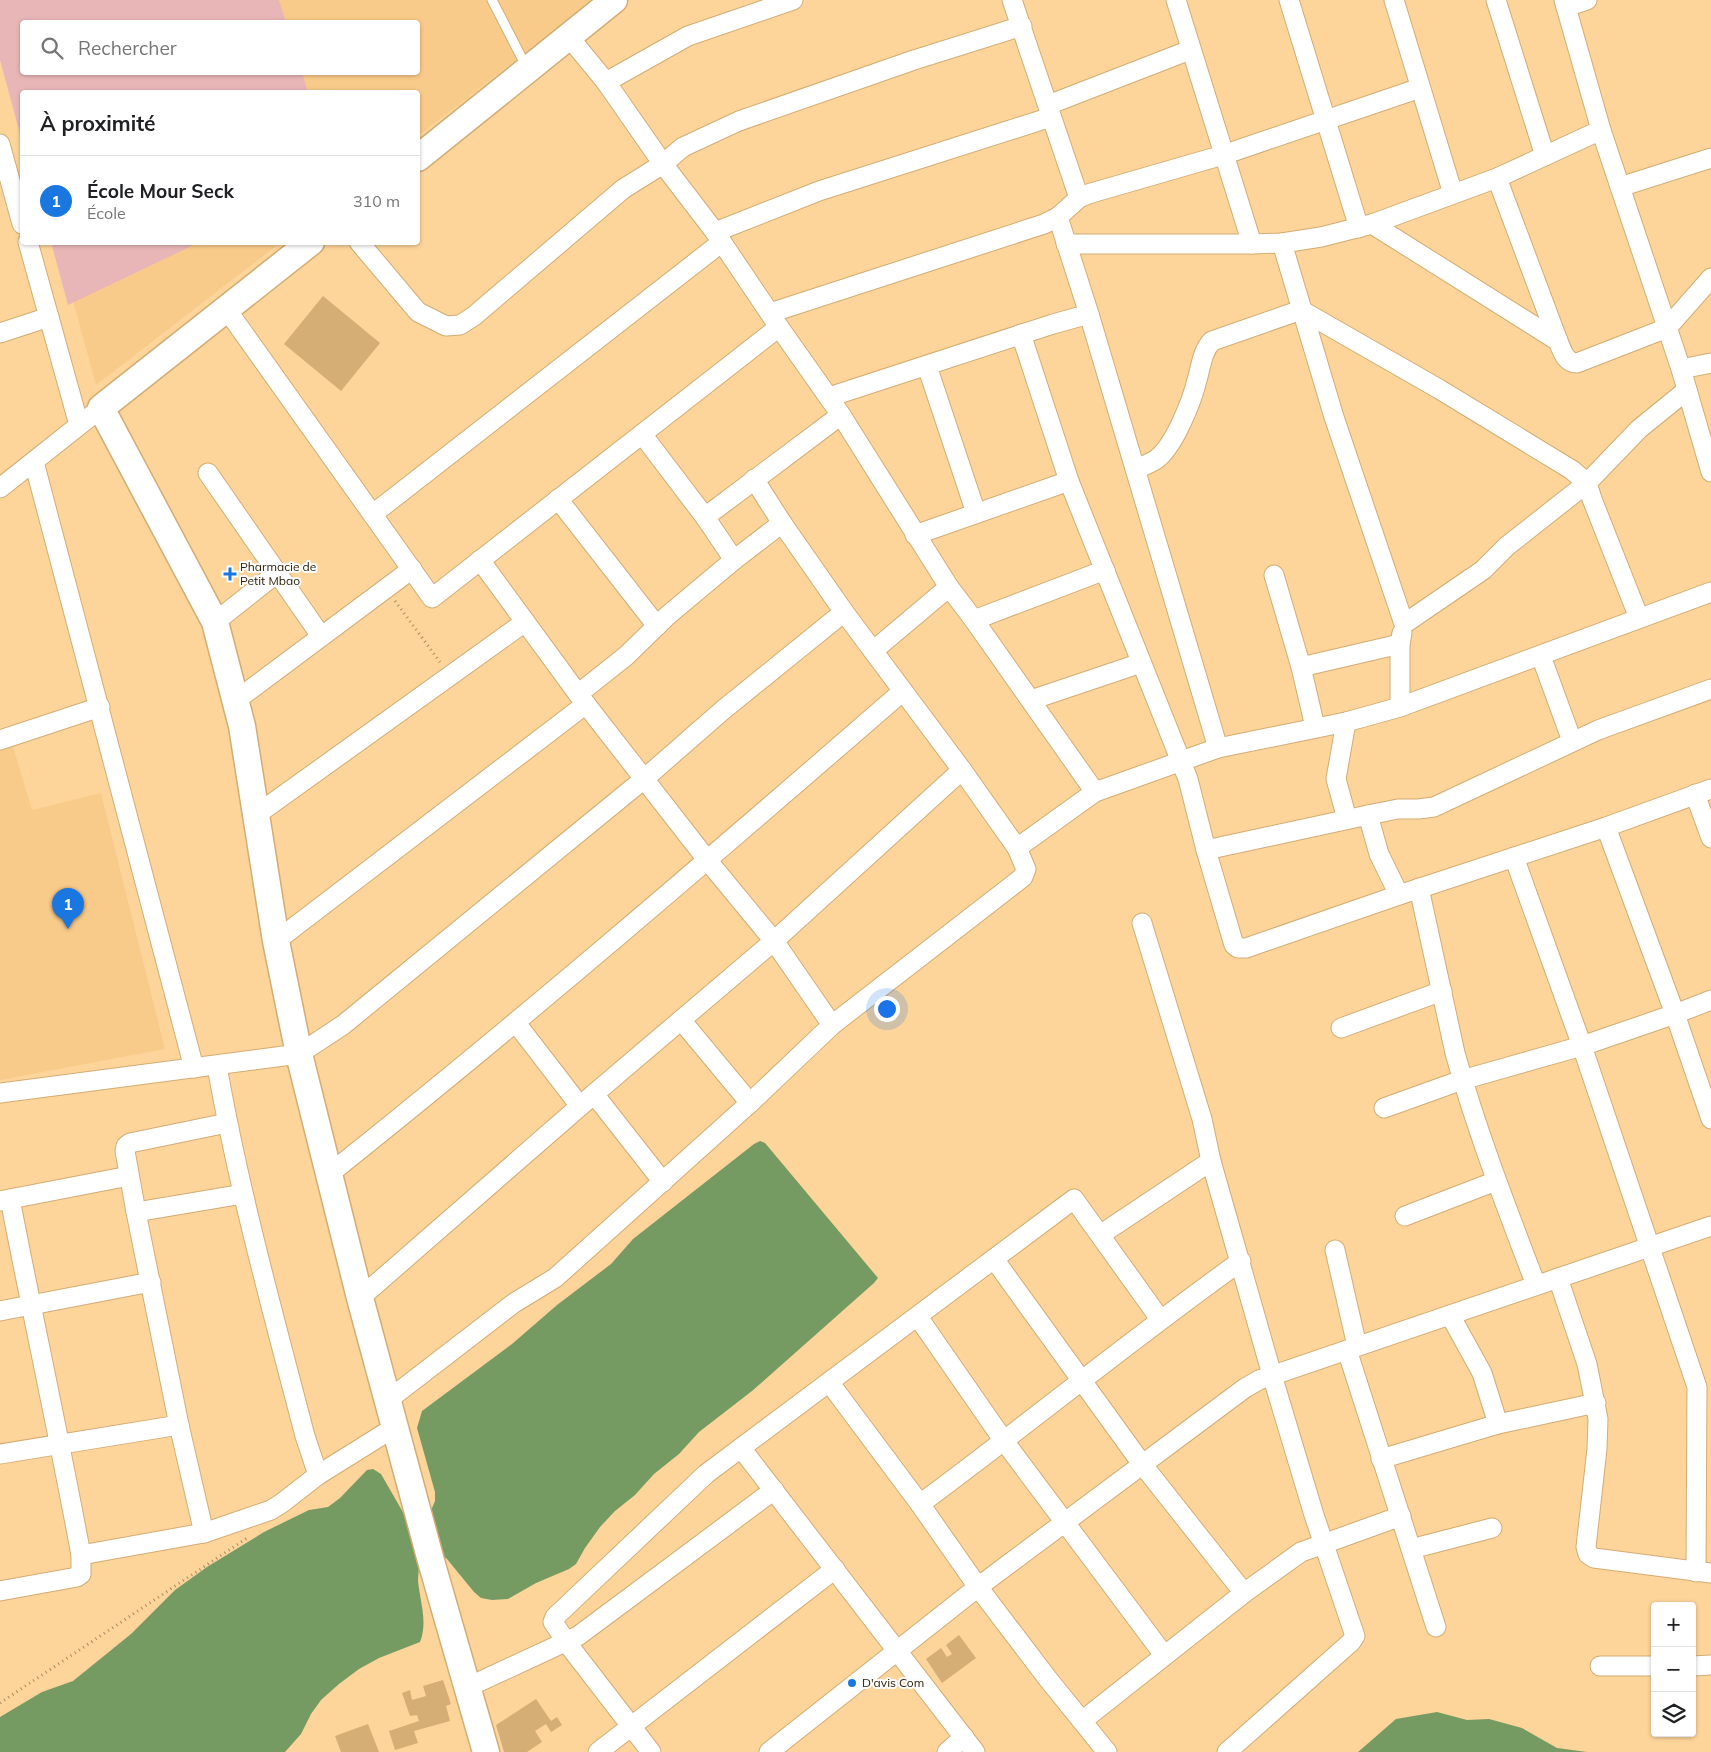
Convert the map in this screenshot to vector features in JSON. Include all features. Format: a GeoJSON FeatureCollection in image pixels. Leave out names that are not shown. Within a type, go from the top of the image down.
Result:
{"type":"FeatureCollection","features":[{"type":"Feature","properties":{"kind":"street"},"geometry":{"type":"LineString","coordinates":[[420,156],[614,0]]}},
{"type":"Feature","properties":{"kind":"street"},"geometry":{"type":"LineString","coordinates":[[606,82],[688,36],[793,0]]}},
{"type":"Feature","properties":{"kind":"street"},"geometry":{"type":"LineString","coordinates":[[1176,0],[1190,50],[1252,244]]}},
{"type":"Feature","properties":{"kind":"street"},"geometry":{"type":"LineString","coordinates":[[1289,0],[1325,121],[1365,226],[1558,341]]}},
{"type":"Feature","properties":{"kind":"street"},"geometry":{"type":"LineString","coordinates":[[1394,0],[1453,194]]}},
{"type":"Feature","properties":{"kind":"street"},"geometry":{"type":"LineString","coordinates":[[1496,0],[1545,156]]}},
{"type":"Feature","properties":{"kind":"street"},"geometry":{"type":"LineString","coordinates":[[1587,0],[1565,3],[1601,130],[1681,370],[1711,472]]}},
{"type":"Feature","properties":{"kind":"street"},"geometry":{"type":"LineString","coordinates":[[1015,1],[1049,111],[1079,198]]}},
{"type":"Feature","properties":{"kind":"street"},"geometry":{"type":"LineString","coordinates":[[362,245],[418,312],[446,326],[460,326],[623,189],[663,164],[683,147],[739,121],[906,63],[1022,26]]}},
{"type":"Feature","properties":{"kind":"street"},"geometry":{"type":"LineString","coordinates":[[569,36],[606,82],[663,164],[719,237],[774,320],[841,415],[915,535],[949,586],[1095,792]]}},
{"type":"Feature","properties":{"kind":"street"},"geometry":{"type":"LineString","coordinates":[[373,514],[719,237],[819,191],[1049,111],[1190,50]]}},
{"type":"Feature","properties":{"kind":"street"},"geometry":{"type":"LineString","coordinates":[[227,310],[432,598],[642,434],[774,320],[1044,224],[1058,218],[1079,198],[1088,194],[1223,155],[1420,88]]}},
{"type":"Feature","properties":{"kind":"street"},"geometry":{"type":"LineString","coordinates":[[1066,244],[1252,244],[1282,243],[1321,237],[1365,226],[1497,178],[1601,130]]}},
{"type":"Feature","properties":{"kind":"street"},"geometry":{"type":"LineString","coordinates":[[0,144],[6,186],[20,219]]}},
{"type":"Feature","properties":{"kind":"street"},"geometry":{"type":"LineString","coordinates":[[1620,187],[1711,158]]}},
{"type":"Feature","properties":{"kind":"street"},"geometry":{"type":"LineString","coordinates":[[1497,178],[1558,341],[1567,360],[1571,363],[1577,364],[1667,328],[1711,278]]}},
{"type":"Feature","properties":{"kind":"street"},"geometry":{"type":"LineString","coordinates":[[1058,218],[1089,314],[1218,748]]}},
{"type":"Feature","properties":{"kind":"street"},"geometry":{"type":"LineString","coordinates":[[1282,243],[1334,417],[1404,624],[1400,644],[1400,707]]}},
{"type":"Feature","properties":{"kind":"street"},"geometry":{"type":"LineString","coordinates":[[29,245],[79,425]]}},
{"type":"Feature","properties":{"kind":"street"},"geometry":{"type":"LineString","coordinates":[[0,488],[307,245]]}},
{"type":"Feature","properties":{"kind":"street"},"geometry":{"type":"LineString","coordinates":[[1135,469],[1154,461],[1168,447],[1194,394],[1203,356],[1207,346],[1212,341],[1301,310],[1439,388],[1529,442],[1572,470],[1587,483],[1639,618]]}},
{"type":"Feature","properties":{"kind":"street"},"geometry":{"type":"LineString","coordinates":[[829,397],[1021,334],[1089,314]]}},
{"type":"Feature","properties":{"kind":"street"},"geometry":{"type":"LineString","coordinates":[[0,333],[49,317]]}},
{"type":"Feature","properties":{"kind":"street"},"geometry":{"type":"LineString","coordinates":[[1021,334],[1069,481],[1181,761],[1193,796],[1206,850],[1232,940],[1238,948],[1246,948],[1419,888],[1606,827],[1703,791],[1711,838]]}},
{"type":"Feature","properties":{"kind":"street"},"geometry":{"type":"LineString","coordinates":[[1681,370],[1711,363]]}},
{"type":"Feature","properties":{"kind":"street"},"geometry":{"type":"LineString","coordinates":[[927,366],[976,513]]}},
{"type":"Feature","properties":{"kind":"street"},"geometry":{"type":"LineString","coordinates":[[1404,624],[1483,570],[1507,546],[1587,483],[1639,429],[1687,390]]}},
{"type":"Feature","properties":{"kind":"street"},"geometry":{"type":"LineString","coordinates":[[101,408],[215,622],[242,726],[276,941],[299,1054],[328,1175],[431,1561],[486,1752]]}},
{"type":"Feature","properties":{"kind":"street"},"geometry":{"type":"LineString","coordinates":[[705,517],[841,415]]}},
{"type":"Feature","properties":{"kind":"street"},"geometry":{"type":"LineString","coordinates":[[642,434],[705,517],[734,560]]}},
{"type":"Feature","properties":{"kind":"street"},"geometry":{"type":"LineString","coordinates":[[34,462],[194,1068]]}},
{"type":"Feature","properties":{"kind":"street"},"geometry":{"type":"LineString","coordinates":[[208,473],[321,636]]}},
{"type":"Feature","properties":{"kind":"street"},"geometry":{"type":"LineString","coordinates":[[388,1400],[514,1303],[555,1278],[750,1103],[832,1025],[1023,877],[1026,869],[1017,848],[962,770],[844,612],[754,479]]}},
{"type":"Feature","properties":{"kind":"street"},"geometry":{"type":"LineString","coordinates":[[915,535],[1069,481]]}},
{"type":"Feature","properties":{"kind":"street"},"geometry":{"type":"LineString","coordinates":[[558,499],[657,626]]}},
{"type":"Feature","properties":{"kind":"street"},"geometry":{"type":"LineString","coordinates":[[276,941],[582,699],[667,616],[782,523]]}},
{"type":"Feature","properties":{"kind":"street"},"geometry":{"type":"LineString","coordinates":[[480,560],[582,699],[708,861],[774,941],[832,1025]]}},
{"type":"Feature","properties":{"kind":"street"},"geometry":{"type":"LineString","coordinates":[[235,701],[412,569]]}},
{"type":"Feature","properties":{"kind":"street"},"geometry":{"type":"LineString","coordinates":[[974,620],[1105,570]]}},
{"type":"Feature","properties":{"kind":"street"},"geometry":{"type":"LineString","coordinates":[[215,622],[277,573]]}},
{"type":"Feature","properties":{"kind":"street"},"geometry":{"type":"LineString","coordinates":[[1274,575],[1301,667],[1315,727]]}},
{"type":"Feature","properties":{"kind":"street"},"geometry":{"type":"LineString","coordinates":[[873,651],[949,586]]}},
{"type":"Feature","properties":{"kind":"street"},"geometry":{"type":"LineString","coordinates":[[1017,848],[1095,792],[1218,748],[1346,722],[1400,707],[1711,592]]}},
{"type":"Feature","properties":{"kind":"street"},"geometry":{"type":"LineString","coordinates":[[0,1093],[299,1054],[343,1025],[644,779],[723,710],[844,612]]}},
{"type":"Feature","properties":{"kind":"street"},"geometry":{"type":"LineString","coordinates":[[256,815],[525,622]]}},
{"type":"Feature","properties":{"kind":"street"},"geometry":{"type":"LineString","coordinates":[[1301,667],[1400,644]]}},
{"type":"Feature","properties":{"kind":"street"},"geometry":{"type":"LineString","coordinates":[[1540,656],[1572,741]]}},
{"type":"Feature","properties":{"kind":"street"},"geometry":{"type":"LineString","coordinates":[[1031,700],[1141,663]]}},
{"type":"Feature","properties":{"kind":"street"},"geometry":{"type":"LineString","coordinates":[[1206,850],[1398,809],[1418,810],[1434,807],[1572,741],[1711,688]]}},
{"type":"Feature","properties":{"kind":"street"},"geometry":{"type":"LineString","coordinates":[[328,1175],[516,1023],[708,861],[903,691]]}},
{"type":"Feature","properties":{"kind":"street"},"geometry":{"type":"LineString","coordinates":[[0,740],[100,707]]}},
{"type":"Feature","properties":{"kind":"street"},"geometry":{"type":"LineString","coordinates":[[1346,722],[1336,779],[1347,819]]}},
{"type":"Feature","properties":{"kind":"street"},"geometry":{"type":"LineString","coordinates":[[360,1298],[580,1106],[774,941],[962,770]]}},
{"type":"Feature","properties":{"kind":"street"},"geometry":{"type":"LineString","coordinates":[[1368,815],[1379,854],[1399,895]]}},
{"type":"Feature","properties":{"kind":"street"},"geometry":{"type":"LineString","coordinates":[[1606,827],[1709,1109]]}},
{"type":"Feature","properties":{"kind":"street"},"geometry":{"type":"LineString","coordinates":[[1514,857],[1582,1046],[1649,1247],[1704,1386],[1704,1572],[1594,1558],[1588,1554],[1586,1547],[1598,1430],[1596,1403],[1587,1364],[1558,1278]]}},
{"type":"Feature","properties":{"kind":"street"},"geometry":{"type":"LineString","coordinates":[[1419,888],[1462,1080],[1496,1181],[1536,1285]]}},
{"type":"Feature","properties":{"kind":"street"},"geometry":{"type":"LineString","coordinates":[[1142,923],[1202,1119],[1211,1161],[1272,1375],[1355,1638],[1227,1752]]}},
{"type":"Feature","properties":{"kind":"street"},"geometry":{"type":"LineString","coordinates":[[1341,1028],[1442,991]]}},
{"type":"Feature","properties":{"kind":"street"},"geometry":{"type":"LineString","coordinates":[[1384,1108],[1462,1080],[1582,1046],[1711,1000]]}},
{"type":"Feature","properties":{"kind":"street"},"geometry":{"type":"LineString","coordinates":[[681,1020],[750,1103]]}},
{"type":"Feature","properties":{"kind":"street"},"geometry":{"type":"LineString","coordinates":[[516,1023],[580,1106]]}},
{"type":"Feature","properties":{"kind":"street"},"geometry":{"type":"LineString","coordinates":[[216,1066],[243,1194],[305,1436],[318,1474]]}},
{"type":"Feature","properties":{"kind":"street"},"geometry":{"type":"LineString","coordinates":[[594,1094],[663,1182]]}},
{"type":"Feature","properties":{"kind":"street"},"geometry":{"type":"LineString","coordinates":[[204,1533],[125,1152],[126,1146],[130,1143],[227,1123]]}},
{"type":"Feature","properties":{"kind":"street"},"geometry":{"type":"LineString","coordinates":[[1100,1235],[1211,1161]]}},
{"type":"Feature","properties":{"kind":"street"},"geometry":{"type":"LineString","coordinates":[[0,1591],[77,1577],[81,1574],[81,1555],[61,1444],[31,1305],[5,1200],[129,1176]]}},
{"type":"Feature","properties":{"kind":"street"},"geometry":{"type":"LineString","coordinates":[[1405,1216],[1496,1181]]}},
{"type":"Feature","properties":{"kind":"street"},"geometry":{"type":"LineString","coordinates":[[136,1212],[243,1194]]}},
{"type":"Feature","properties":{"kind":"street"},"geometry":{"type":"LineString","coordinates":[[652,1752],[567,1643],[553,1622],[555,1617],[706,1474],[1074,1199],[1160,1319]]}},
{"type":"Feature","properties":{"kind":"street"},"geometry":{"type":"LineString","coordinates":[[768,1752],[978,1587],[1245,1388],[1259,1380],[1711,1226]]}},
{"type":"Feature","properties":{"kind":"street"},"geometry":{"type":"LineString","coordinates":[[1335,1250],[1352,1348],[1381,1459],[1436,1627]]}},
{"type":"Feature","properties":{"kind":"street"},"geometry":{"type":"LineString","coordinates":[[994,1259],[1142,1464],[1244,1593]]}},
{"type":"Feature","properties":{"kind":"street"},"geometry":{"type":"LineString","coordinates":[[920,1504],[1083,1381],[1160,1319],[1241,1261]]}},
{"type":"Feature","properties":{"kind":"street"},"geometry":{"type":"LineString","coordinates":[[0,1311],[151,1282]]}},
{"type":"Feature","properties":{"kind":"street"},"geometry":{"type":"LineString","coordinates":[[1450,1315],[1482,1373],[1498,1424]]}},
{"type":"Feature","properties":{"kind":"street"},"geometry":{"type":"LineString","coordinates":[[918,1317],[1004,1441],[1164,1655]]}},
{"type":"Feature","properties":{"kind":"street"},"geometry":{"type":"LineString","coordinates":[[829,1382],[920,1504],[978,1587],[1048,1679],[1107,1752]]}},
{"type":"Feature","properties":{"kind":"street"},"geometry":{"type":"LineString","coordinates":[[1381,1459],[1498,1424],[1596,1403]]}},
{"type":"Feature","properties":{"kind":"street"},"geometry":{"type":"LineString","coordinates":[[0,1454],[180,1424]]}},
{"type":"Feature","properties":{"kind":"street"},"geometry":{"type":"LineString","coordinates":[[81,1555],[204,1533],[271,1510],[318,1474],[395,1427]]}},
{"type":"Feature","properties":{"kind":"street"},"geometry":{"type":"LineString","coordinates":[[741,1448],[970,1745],[947,1752]]}},
{"type":"Feature","properties":{"kind":"street"},"geometry":{"type":"LineString","coordinates":[[468,1688],[567,1643],[591,1628],[774,1490]]}},
{"type":"Feature","properties":{"kind":"street"},"geometry":{"type":"LineString","coordinates":[[1082,1721],[1244,1593],[1301,1552],[1401,1516]]}},
{"type":"Feature","properties":{"kind":"street"},"geometry":{"type":"LineString","coordinates":[[1411,1549],[1492,1528]]}},
{"type":"Feature","properties":{"kind":"street"},"geometry":{"type":"LineString","coordinates":[[598,1752],[834,1569]]}},
{"type":"Feature","properties":{"kind":"street"},"geometry":{"type":"LineString","coordinates":[[1600,1666],[1651,1666]]}},
{"type":"Feature","properties":{"kind":"street"},"geometry":{"type":"LineString","coordinates":[[1696,1666],[1711,1666]]}},
{"type":"Feature","properties":{"kind":"lane"},"geometry":{"type":"LineString","coordinates":[[492,0],[528,70]]}},
{"type":"Feature","properties":{"kind":"path"},"geometry":{"type":"LineString","coordinates":[[386,588],[450,675]]}},
{"type":"Feature","properties":{"kind":"path"},"geometry":{"type":"LineString","coordinates":[[0,1703],[253,1535]]}},
{"type":"Feature","properties":{"kind":"shaded area"},"geometry":{"type":"Polygon","coordinates":[[[0,0],[593,0],[420,134],[420,90],[22,90],[0,0]]]}},
{"type":"Feature","properties":{"kind":"shaded area"},"geometry":{"type":"Polygon","coordinates":[[[0,0],[279,0],[285,20],[20,20],[20,75],[303,75],[307,90],[20,90],[20,134],[0,60],[0,0]]]}},
{"type":"Feature","properties":{"kind":"shaded area"},"geometry":{"type":"Polygon","coordinates":[[[52,245],[194,245],[68,305],[52,245]]]}},
{"type":"Feature","properties":{"kind":"shaded area"},"geometry":{"type":"Polygon","coordinates":[[[58,245],[277,245],[96,385],[58,245]]]}},
{"type":"Feature","properties":{"kind":"shaded area"},"geometry":{"type":"Polygon","coordinates":[[[12,743],[32,810],[101,793],[165,1049],[0,1080],[0,747],[12,743]]]}},
{"type":"Feature","properties":{"kind":"shaded area"},"geometry":{"type":"Polygon","coordinates":[[[760,1141],[765,1143],[878,1278],[752,1391],[699,1432],[679,1454],[654,1474],[635,1495],[615,1511],[600,1527],[576,1564],[508,1599],[492,1600],[481,1598],[474,1592],[441,1554],[419,1565],[418,1581],[423,1612],[420,1642],[379,1658],[359,1669],[339,1684],[321,1700],[311,1714],[301,1734],[285,1752],[0,1752],[0,1717],[42,1692],[73,1681],[131,1634],[175,1590],[207,1567],[264,1532],[309,1510],[328,1507],[340,1498],[367,1470],[373,1469],[381,1474],[404,1514],[408,1517],[432,1508],[435,1501],[435,1492],[417,1428],[422,1411],[512,1344],[557,1305],[611,1264],[633,1239],[760,1141]]]}},
{"type":"Feature","properties":{"kind":"shaded area"},"geometry":{"type":"Polygon","coordinates":[[[1437,1712],[1467,1720],[1489,1719],[1522,1728],[1557,1748],[1587,1752],[1358,1752],[1396,1719],[1437,1712]]]}},
{"type":"Feature","properties":{"kind":"building"},"geometry":{"type":"Polygon","coordinates":[[[323,296],[380,343],[341,391],[284,344],[323,296]]]}},
{"type":"Feature","properties":{"kind":"building"},"geometry":{"type":"Polygon","coordinates":[[[959,1635],[976,1658],[942,1683],[926,1659],[941,1648],[947,1657],[952,1654],[946,1645],[959,1635]]]}},
{"type":"Feature","properties":{"kind":"building"},"geometry":{"type":"Polygon","coordinates":[[[443,1680],[451,1704],[446,1706],[450,1721],[414,1731],[418,1743],[395,1750],[389,1731],[419,1721],[417,1715],[410,1716],[402,1693],[410,1690],[412,1700],[426,1696],[423,1686],[443,1680]]]}},
{"type":"Feature","properties":{"kind":"building"},"geometry":{"type":"Polygon","coordinates":[[[536,1699],[551,1721],[557,1717],[562,1725],[551,1732],[546,1724],[535,1731],[542,1742],[527,1752],[504,1752],[496,1725],[536,1699]]]}},
{"type":"Feature","properties":{"kind":"building"},"geometry":{"type":"Polygon","coordinates":[[[368,1724],[379,1752],[341,1752],[335,1736],[368,1724]]]}},
{"type":"Feature","properties":{"kind":"place","name":"Pharmacie de Petit Mbao"},"geometry":{"type":"Point","coordinates":[230,574]}},
{"type":"Feature","properties":{"kind":"place","name":"École Mour Seck"},"geometry":{"type":"Point","coordinates":[68,929]}},
{"type":"Feature","properties":{"kind":"place","name":"D'avis Com"},"geometry":{"type":"Point","coordinates":[852,1683]}}]}
